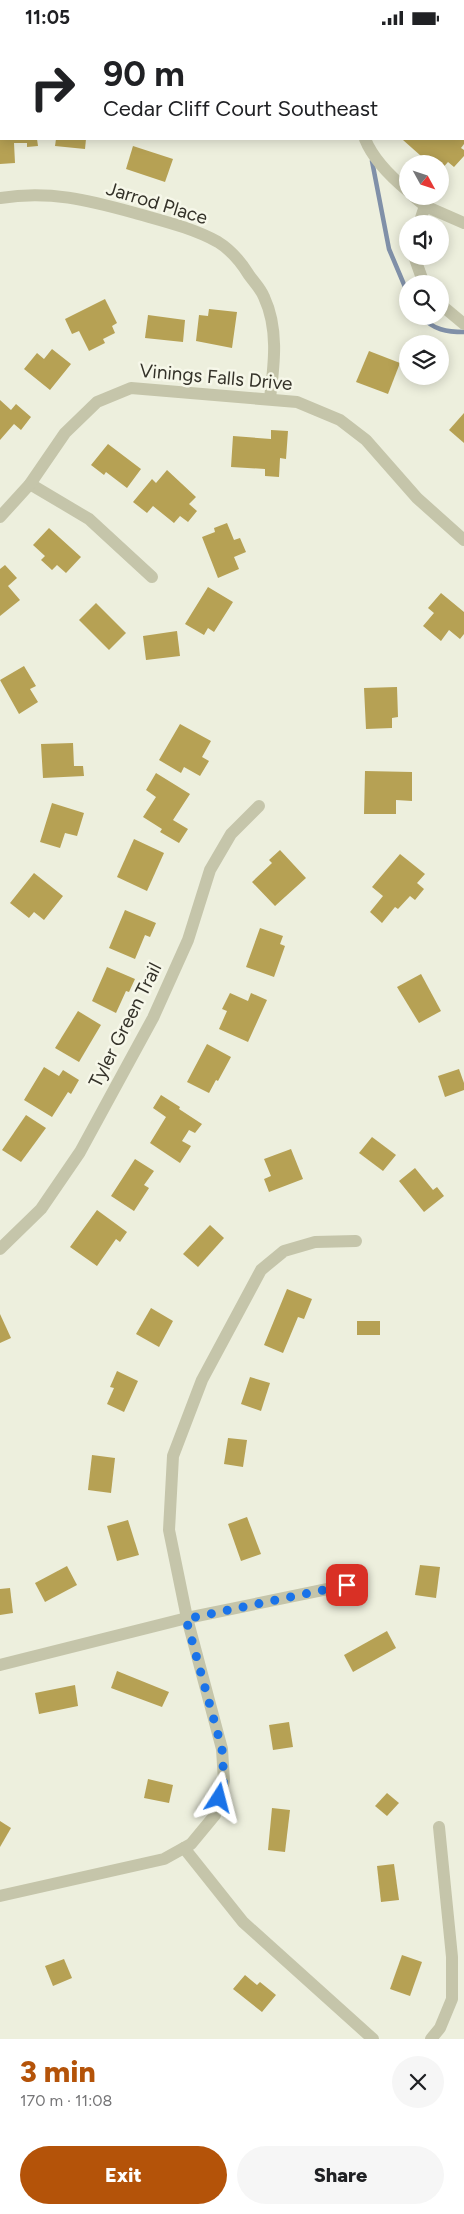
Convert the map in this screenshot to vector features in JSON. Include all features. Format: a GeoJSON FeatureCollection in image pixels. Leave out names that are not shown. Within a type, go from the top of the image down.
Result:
{"type":"FeatureCollection","features":[{"type":"Feature","properties":{"kind":"street"},"geometry":{"type":"LineString","coordinates":[[365,140],[370,150],[399,183]]}},
{"type":"Feature","properties":{"kind":"street","name":"Jarrod Place"},"geometry":{"type":"LineString","coordinates":[[0,197],[24,194],[57,194],[123,210],[188,229],[218,242],[233,253],[264,296],[273,328],[274,362],[270,398]]}},
{"type":"Feature","properties":{"kind":"street"},"geometry":{"type":"LineString","coordinates":[[422,215],[424,206],[464,223]]}},
{"type":"Feature","properties":{"kind":"street"},"geometry":{"type":"LineString","coordinates":[[449,312],[464,324]]}},
{"type":"Feature","properties":{"kind":"street","name":"Vinings Falls Drive"},"geometry":{"type":"LineString","coordinates":[[0,517],[30,484],[65,433],[97,402],[131,388],[270,398],[298,402],[340,420],[366,440],[417,499],[464,540]]}},
{"type":"Feature","properties":{"kind":"street"},"geometry":{"type":"LineString","coordinates":[[30,484],[89,519],[152,577]]}},
{"type":"Feature","properties":{"kind":"street","name":"Tyler Green Trail"},"geometry":{"type":"LineString","coordinates":[[0,1249],[41,1209],[80,1151],[153,1018],[188,939],[210,870],[231,834],[259,806]]}},
{"type":"Feature","properties":{"kind":"street"},"geometry":{"type":"LineString","coordinates":[[0,1896],[164,1859],[192,1844],[215,1815],[224,1781],[222,1749],[186,1619],[169,1530],[172,1456],[202,1380],[261,1270],[284,1251],[315,1242],[356,1241]]}},
{"type":"Feature","properties":{"kind":"street"},"geometry":{"type":"LineString","coordinates":[[0,1665],[186,1619],[347,1585]]}},
{"type":"Feature","properties":{"kind":"street"},"geometry":{"type":"LineString","coordinates":[[431,2039],[440,2028],[452,1999],[452,1957],[439,1827]]}},
{"type":"Feature","properties":{"kind":"street"},"geometry":{"type":"LineString","coordinates":[[184,1848],[243,1922],[373,2039]]}},
{"type":"Feature","properties":{"kind":"building"},"geometry":{"type":"Polygon","coordinates":[[[0,140],[37,140],[38,146],[27,147],[27,143],[14,143],[15,163],[0,164],[0,140]]]}},
{"type":"Feature","properties":{"kind":"building"},"geometry":{"type":"Polygon","coordinates":[[[56,140],[86,140],[85,149],[55,146],[56,140]]]}},
{"type":"Feature","properties":{"kind":"building"},"geometry":{"type":"Polygon","coordinates":[[[403,140],[464,140],[461,148],[464,150],[464,156],[454,167],[449,163],[449,155],[420,155],[403,140]]]}},
{"type":"Feature","properties":{"kind":"building"},"geometry":{"type":"Polygon","coordinates":[[[133,146],[173,159],[165,182],[126,169],[133,146]]]}},
{"type":"Feature","properties":{"kind":"building"},"geometry":{"type":"Polygon","coordinates":[[[105,299],[117,323],[112,326],[115,333],[103,339],[105,343],[89,351],[79,331],[72,334],[65,319],[105,299]]]}},
{"type":"Feature","properties":{"kind":"building"},"geometry":{"type":"Polygon","coordinates":[[[209,309],[237,312],[232,348],[196,341],[199,315],[208,316],[209,309]]]}},
{"type":"Feature","properties":{"kind":"building"},"geometry":{"type":"Polygon","coordinates":[[[148,315],[185,320],[183,342],[145,338],[148,315]]]}},
{"type":"Feature","properties":{"kind":"building"},"geometry":{"type":"Polygon","coordinates":[[[52,349],[71,364],[50,390],[24,369],[37,353],[44,359],[52,349]]]}},
{"type":"Feature","properties":{"kind":"building"},"geometry":{"type":"Polygon","coordinates":[[[369,351],[399,363],[388,394],[356,382],[369,351]]]}},
{"type":"Feature","properties":{"kind":"building"},"geometry":{"type":"Polygon","coordinates":[[[0,400],[11,410],[16,404],[31,417],[21,430],[14,424],[0,440],[0,400]]]}},
{"type":"Feature","properties":{"kind":"building"},"geometry":{"type":"Polygon","coordinates":[[[464,413],[464,443],[449,430],[464,413]]]}},
{"type":"Feature","properties":{"kind":"building"},"geometry":{"type":"Polygon","coordinates":[[[271,430],[288,431],[286,459],[280,458],[279,477],[265,476],[265,469],[231,467],[233,436],[271,439],[271,430]]]}},
{"type":"Feature","properties":{"kind":"building"},"geometry":{"type":"Polygon","coordinates":[[[108,444],[141,469],[127,488],[106,472],[104,475],[91,465],[108,444]]]}},
{"type":"Feature","properties":{"kind":"building"},"geometry":{"type":"Polygon","coordinates":[[[167,470],[196,497],[189,504],[197,511],[188,522],[180,516],[174,523],[153,506],[147,513],[133,502],[152,479],[156,483],[167,470]]]}},
{"type":"Feature","properties":{"kind":"building"},"geometry":{"type":"Polygon","coordinates":[[[227,523],[234,540],[240,538],[246,552],[234,557],[239,569],[218,578],[202,537],[215,532],[214,528],[227,523]]]}},
{"type":"Feature","properties":{"kind":"building"},"geometry":{"type":"Polygon","coordinates":[[[49,528],[81,557],[66,573],[57,565],[52,570],[41,560],[45,556],[33,545],[49,528]]]}},
{"type":"Feature","properties":{"kind":"building"},"geometry":{"type":"Polygon","coordinates":[[[5,565],[17,578],[8,586],[20,600],[0,616],[0,569],[5,565]]]}},
{"type":"Feature","properties":{"kind":"building"},"geometry":{"type":"Polygon","coordinates":[[[208,587],[233,602],[214,632],[208,628],[204,635],[185,624],[208,587]]]}},
{"type":"Feature","properties":{"kind":"building"},"geometry":{"type":"Polygon","coordinates":[[[441,593],[464,612],[464,634],[460,639],[449,630],[441,641],[423,626],[434,613],[428,608],[441,593]]]}},
{"type":"Feature","properties":{"kind":"building"},"geometry":{"type":"Polygon","coordinates":[[[96,603],[126,633],[109,650],[79,620],[96,603]]]}},
{"type":"Feature","properties":{"kind":"building"},"geometry":{"type":"Polygon","coordinates":[[[177,631],[180,656],[146,660],[143,636],[177,631]]]}},
{"type":"Feature","properties":{"kind":"building"},"geometry":{"type":"Polygon","coordinates":[[[24,666],[36,686],[30,689],[38,702],[19,714],[0,680],[24,666]]]}},
{"type":"Feature","properties":{"kind":"building"},"geometry":{"type":"Polygon","coordinates":[[[397,687],[398,717],[392,718],[392,728],[366,729],[364,688],[397,687]]]}},
{"type":"Feature","properties":{"kind":"building"},"geometry":{"type":"Polygon","coordinates":[[[180,724],[211,741],[202,757],[209,761],[200,776],[184,767],[181,773],[159,760],[180,724]]]}},
{"type":"Feature","properties":{"kind":"building"},"geometry":{"type":"Polygon","coordinates":[[[73,743],[74,766],[83,766],[84,776],[43,778],[41,744],[73,743]]]}},
{"type":"Feature","properties":{"kind":"building"},"geometry":{"type":"Polygon","coordinates":[[[365,771],[412,772],[412,801],[396,800],[396,814],[364,814],[365,771]]]}},
{"type":"Feature","properties":{"kind":"building"},"geometry":{"type":"Polygon","coordinates":[[[156,773],[190,794],[173,820],[188,829],[179,843],[160,832],[162,829],[143,817],[156,797],[146,790],[156,773]]]}},
{"type":"Feature","properties":{"kind":"building"},"geometry":{"type":"Polygon","coordinates":[[[52,803],[84,813],[77,836],[65,833],[60,848],[40,842],[52,803]]]}},
{"type":"Feature","properties":{"kind":"building"},"geometry":{"type":"Polygon","coordinates":[[[134,839],[164,853],[147,891],[117,877],[134,839]]]}},
{"type":"Feature","properties":{"kind":"building"},"geometry":{"type":"Polygon","coordinates":[[[280,850],[306,878],[275,906],[252,882],[272,863],[269,860],[280,850]]]}},
{"type":"Feature","properties":{"kind":"building"},"geometry":{"type":"Polygon","coordinates":[[[400,854],[425,874],[417,883],[424,889],[415,900],[410,896],[398,909],[395,907],[382,923],[370,912],[383,896],[372,887],[400,854]]]}},
{"type":"Feature","properties":{"kind":"building"},"geometry":{"type":"Polygon","coordinates":[[[34,873],[63,896],[44,920],[34,912],[29,918],[10,903],[34,873]]]}},
{"type":"Feature","properties":{"kind":"building"},"geometry":{"type":"Polygon","coordinates":[[[125,910],[156,923],[150,937],[145,935],[135,959],[109,948],[125,910]]]}},
{"type":"Feature","properties":{"kind":"building"},"geometry":{"type":"Polygon","coordinates":[[[260,928],[283,936],[280,944],[285,946],[274,977],[246,967],[260,928]]]}},
{"type":"Feature","properties":{"kind":"building"},"geometry":{"type":"Polygon","coordinates":[[[107,967],[135,979],[129,992],[126,991],[116,1013],[92,1001],[107,967]]]}},
{"type":"Feature","properties":{"kind":"building"},"geometry":{"type":"Polygon","coordinates":[[[421,974],[441,1011],[419,1023],[397,987],[421,974]]]}},
{"type":"Feature","properties":{"kind":"building"},"geometry":{"type":"Polygon","coordinates":[[[230,993],[248,1001],[251,993],[267,1000],[248,1042],[219,1029],[227,1011],[222,1009],[230,993]]]}},
{"type":"Feature","properties":{"kind":"building"},"geometry":{"type":"Polygon","coordinates":[[[78,1011],[101,1025],[79,1062],[55,1048],[78,1011]]]}},
{"type":"Feature","properties":{"kind":"building"},"geometry":{"type":"Polygon","coordinates":[[[207,1044],[231,1057],[209,1093],[187,1082],[207,1044]]]}},
{"type":"Feature","properties":{"kind":"building"},"geometry":{"type":"Polygon","coordinates":[[[44,1067],[59,1076],[63,1070],[79,1080],[71,1094],[68,1092],[52,1117],[24,1100],[44,1067]]]}},
{"type":"Feature","properties":{"kind":"building"},"geometry":{"type":"Polygon","coordinates":[[[459,1069],[464,1083],[464,1090],[445,1097],[438,1076],[459,1069]]]}},
{"type":"Feature","properties":{"kind":"building"},"geometry":{"type":"Polygon","coordinates":[[[161,1095],[202,1124],[195,1133],[189,1130],[182,1141],[191,1146],[180,1163],[150,1143],[166,1117],[153,1108],[161,1095]]]}},
{"type":"Feature","properties":{"kind":"building"},"geometry":{"type":"Polygon","coordinates":[[[26,1115],[46,1128],[21,1162],[2,1150],[26,1115]]]}},
{"type":"Feature","properties":{"kind":"building"},"geometry":{"type":"Polygon","coordinates":[[[372,1137],[396,1155],[383,1171],[359,1153],[372,1137]]]}},
{"type":"Feature","properties":{"kind":"building"},"geometry":{"type":"Polygon","coordinates":[[[291,1149],[303,1179],[269,1192],[264,1179],[271,1176],[264,1159],[291,1149]]]}},
{"type":"Feature","properties":{"kind":"building"},"geometry":{"type":"Polygon","coordinates":[[[135,1159],[154,1171],[144,1185],[149,1188],[134,1211],[111,1196],[135,1159]]]}},
{"type":"Feature","properties":{"kind":"building"},"geometry":{"type":"Polygon","coordinates":[[[415,1168],[433,1190],[437,1187],[444,1196],[424,1212],[399,1181],[415,1168]]]}},
{"type":"Feature","properties":{"kind":"building"},"geometry":{"type":"Polygon","coordinates":[[[97,1210],[127,1232],[120,1242],[116,1239],[97,1266],[70,1247],[97,1210]]]}},
{"type":"Feature","properties":{"kind":"building"},"geometry":{"type":"Polygon","coordinates":[[[210,1225],[224,1238],[198,1267],[183,1254],[210,1225]]]}},
{"type":"Feature","properties":{"kind":"building"},"geometry":{"type":"Polygon","coordinates":[[[287,1289],[312,1299],[304,1319],[298,1317],[283,1353],[264,1345],[287,1289]]]}},
{"type":"Feature","properties":{"kind":"building"},"geometry":{"type":"Polygon","coordinates":[[[151,1308],[173,1321],[159,1347],[136,1334],[151,1308]]]}},
{"type":"Feature","properties":{"kind":"building"},"geometry":{"type":"Polygon","coordinates":[[[0,1314],[11,1338],[0,1343],[0,1314]]]}},
{"type":"Feature","properties":{"kind":"building"},"geometry":{"type":"Polygon","coordinates":[[[357,1321],[380,1321],[380,1335],[357,1335],[357,1321]]]}},
{"type":"Feature","properties":{"kind":"building"},"geometry":{"type":"Polygon","coordinates":[[[117,1371],[138,1381],[124,1412],[107,1404],[114,1388],[110,1387],[117,1371]]]}},
{"type":"Feature","properties":{"kind":"building"},"geometry":{"type":"Polygon","coordinates":[[[250,1377],[270,1383],[261,1411],[241,1404],[250,1377]]]}},
{"type":"Feature","properties":{"kind":"building"},"geometry":{"type":"Polygon","coordinates":[[[228,1438],[247,1440],[243,1467],[224,1464],[228,1438]]]}},
{"type":"Feature","properties":{"kind":"building"},"geometry":{"type":"Polygon","coordinates":[[[92,1455],[115,1458],[111,1493],[88,1490],[92,1455]]]}},
{"type":"Feature","properties":{"kind":"building"},"geometry":{"type":"Polygon","coordinates":[[[247,1517],[261,1554],[241,1561],[228,1524],[247,1517]]]}},
{"type":"Feature","properties":{"kind":"building"},"geometry":{"type":"Polygon","coordinates":[[[128,1520],[139,1555],[117,1561],[107,1526],[128,1520]]]}},
{"type":"Feature","properties":{"kind":"building"},"geometry":{"type":"Polygon","coordinates":[[[420,1565],[440,1567],[436,1598],[415,1595],[420,1565]]]}},
{"type":"Feature","properties":{"kind":"building"},"geometry":{"type":"Polygon","coordinates":[[[67,1566],[77,1585],[45,1602],[35,1583],[67,1566]]]}},
{"type":"Feature","properties":{"kind":"building"},"geometry":{"type":"Polygon","coordinates":[[[10,1588],[13,1613],[0,1615],[0,1589],[10,1588]]]}},
{"type":"Feature","properties":{"kind":"building"},"geometry":{"type":"Polygon","coordinates":[[[387,1631],[396,1648],[353,1672],[344,1655],[387,1631]]]}},
{"type":"Feature","properties":{"kind":"building"},"geometry":{"type":"Polygon","coordinates":[[[117,1671],[169,1692],[162,1707],[111,1688],[117,1671]]]}},
{"type":"Feature","properties":{"kind":"building"},"geometry":{"type":"Polygon","coordinates":[[[75,1685],[78,1706],[39,1714],[35,1693],[75,1685]]]}},
{"type":"Feature","properties":{"kind":"building"},"geometry":{"type":"Polygon","coordinates":[[[289,1722],[293,1747],[273,1750],[269,1725],[289,1722]]]}},
{"type":"Feature","properties":{"kind":"building"},"geometry":{"type":"Polygon","coordinates":[[[148,1779],[173,1785],[169,1803],[144,1798],[148,1779]]]}},
{"type":"Feature","properties":{"kind":"building"},"geometry":{"type":"Polygon","coordinates":[[[387,1793],[399,1803],[387,1816],[375,1806],[387,1793]]]}},
{"type":"Feature","properties":{"kind":"building"},"geometry":{"type":"Polygon","coordinates":[[[272,1808],[290,1810],[285,1852],[268,1850],[272,1808]]]}},
{"type":"Feature","properties":{"kind":"building"},"geometry":{"type":"Polygon","coordinates":[[[0,1821],[11,1828],[0,1847],[0,1821]]]}},
{"type":"Feature","properties":{"kind":"building"},"geometry":{"type":"Polygon","coordinates":[[[394,1864],[399,1900],[381,1902],[377,1866],[394,1864]]]}},
{"type":"Feature","properties":{"kind":"building"},"geometry":{"type":"Polygon","coordinates":[[[402,1955],[422,1962],[410,1996],[390,1989],[402,1955]]]}},
{"type":"Feature","properties":{"kind":"building"},"geometry":{"type":"Polygon","coordinates":[[[64,1959],[72,1978],[53,1986],[45,1966],[64,1959]]]}},
{"type":"Feature","properties":{"kind":"building"},"geometry":{"type":"Polygon","coordinates":[[[245,1975],[257,1985],[260,1982],[276,1995],[262,2012],[233,1989],[245,1975]]]}},
{"type":"Feature","properties":{"kind":"waterway"},"geometry":{"type":"LineString","coordinates":[[372,161],[389,249],[400,275]]}},
{"type":"Feature","properties":{"kind":"waterway"},"geometry":{"type":"LineString","coordinates":[[432,325],[441,329],[464,332]]}},
{"type":"Feature","properties":{"kind":"route"},"geometry":{"type":"LineString","coordinates":[[219,1798],[224,1781],[222,1749],[186,1619],[347,1585]]}}]}
